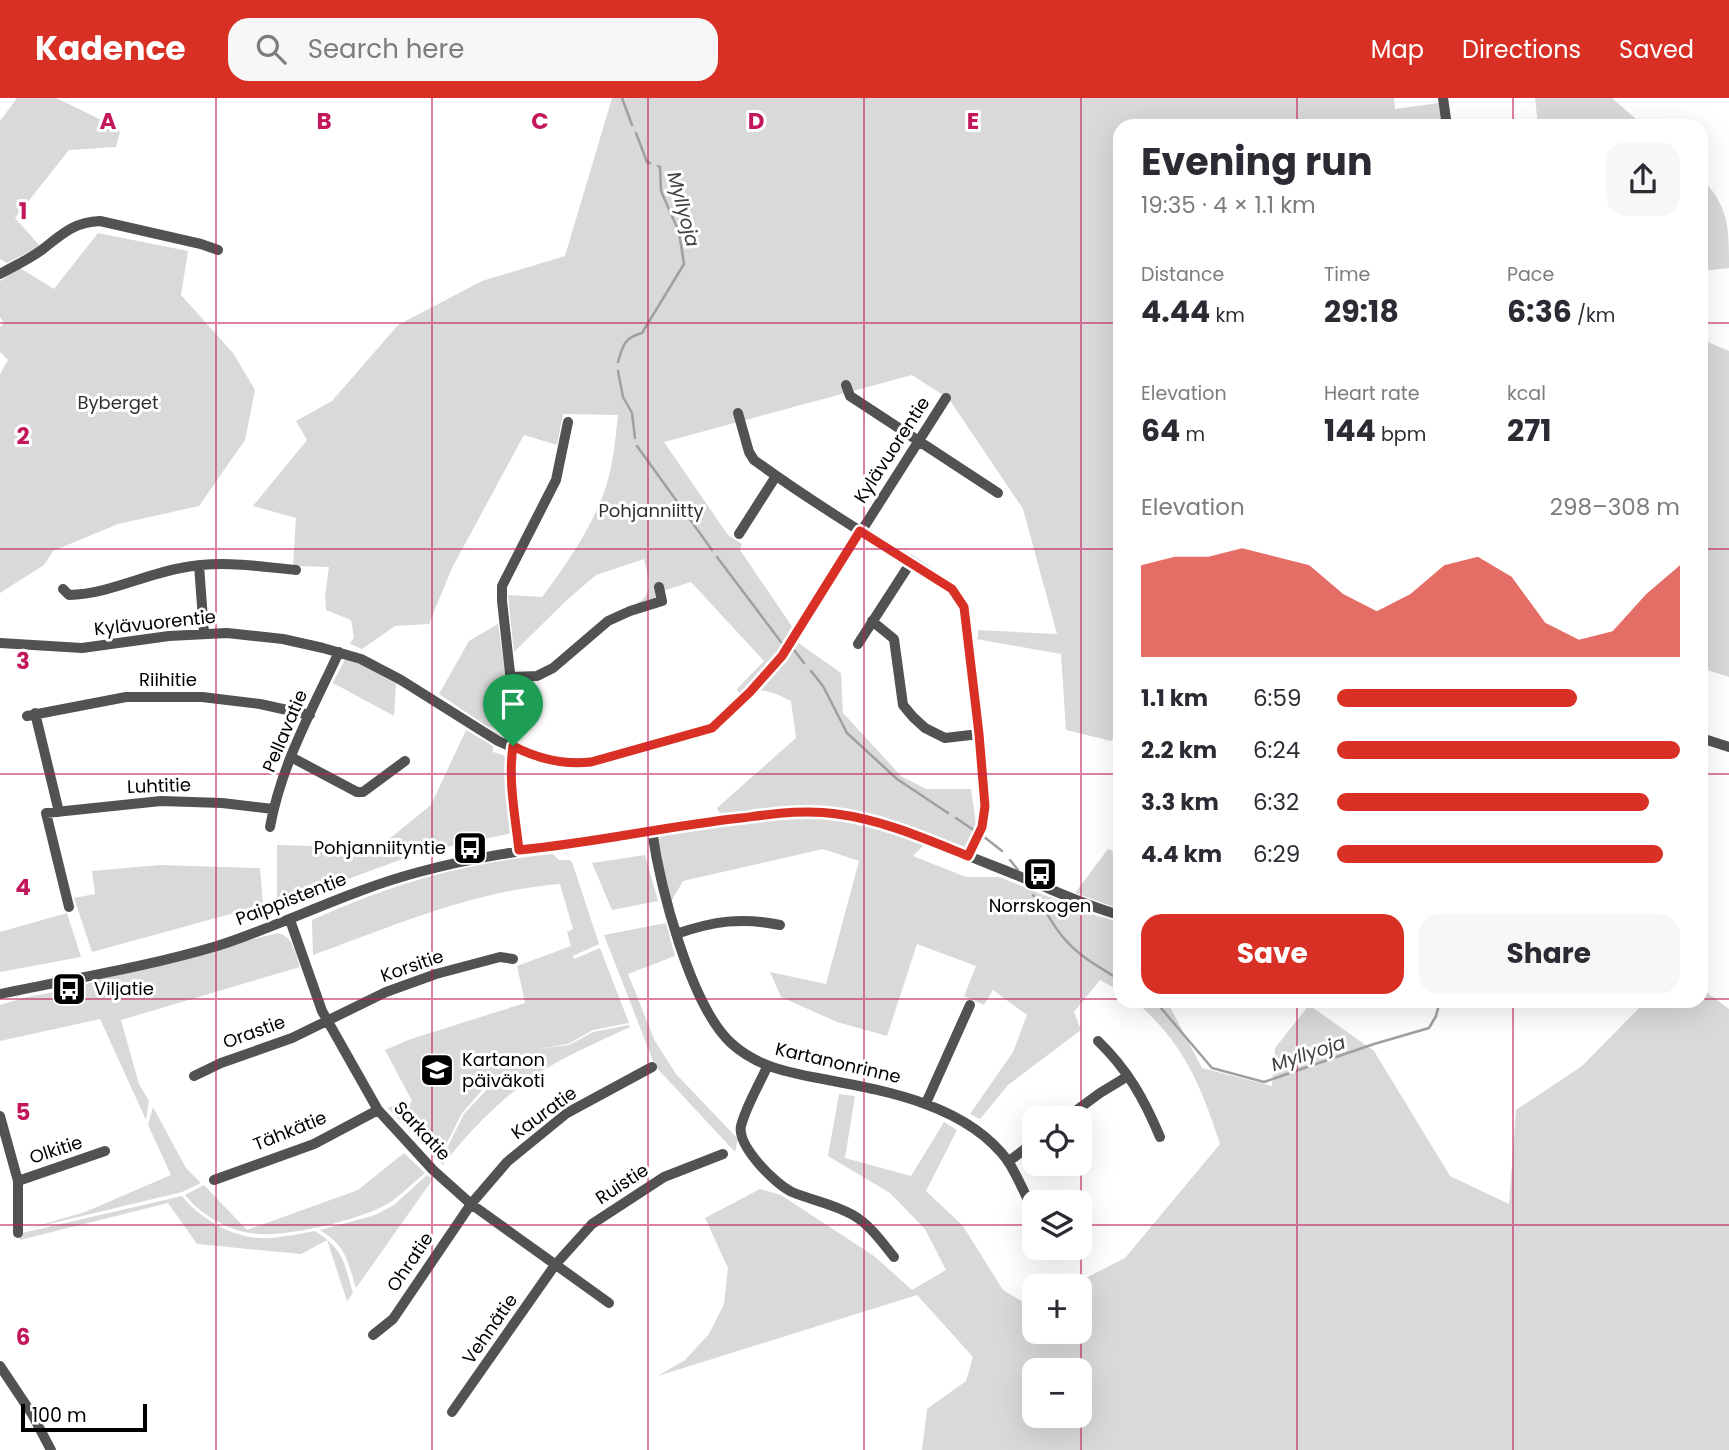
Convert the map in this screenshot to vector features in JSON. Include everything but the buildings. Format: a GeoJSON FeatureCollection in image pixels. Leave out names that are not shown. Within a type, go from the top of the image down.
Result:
{"type":"FeatureCollection","features":[{"type":"Feature","properties":{"kind":"street"},"geometry":{"type":"LineString","coordinates":[[1443,98],[1446,119]]}},
{"type":"Feature","properties":{"kind":"street"},"geometry":{"type":"LineString","coordinates":[[0,274],[43,249],[69,228],[87,222],[100,221],[218,250]]}},
{"type":"Feature","properties":{"kind":"street"},"geometry":{"type":"LineString","coordinates":[[846,385],[850,396],[998,493]]}},
{"type":"Feature","properties":{"kind":"street","name":"Kylävuorentie"},"geometry":{"type":"LineString","coordinates":[[0,643],[82,648],[204,632],[283,639],[361,659],[498,741],[532,756],[560,762],[591,762],[708,731],[750,692],[782,656],[946,398]]}},
{"type":"Feature","properties":{"kind":"street"},"geometry":{"type":"LineString","coordinates":[[738,413],[749,452],[754,460],[952,589],[964,607],[985,806],[982,827],[968,856]]}},
{"type":"Feature","properties":{"kind":"street"},"geometry":{"type":"LineString","coordinates":[[519,850],[511,761],[515,729],[512,677],[502,586],[556,480],[568,422]]}},
{"type":"Feature","properties":{"kind":"street"},"geometry":{"type":"LineString","coordinates":[[739,534],[776,476]]}},
{"type":"Feature","properties":{"kind":"street"},"geometry":{"type":"LineString","coordinates":[[858,643],[911,562]]}},
{"type":"Feature","properties":{"kind":"street"},"geometry":{"type":"LineString","coordinates":[[63,589],[69,595],[94,593],[179,568],[199,565],[227,564],[296,570]]}},
{"type":"Feature","properties":{"kind":"street"},"geometry":{"type":"LineString","coordinates":[[199,565],[204,632]]}},
{"type":"Feature","properties":{"kind":"street"},"geometry":{"type":"LineString","coordinates":[[512,677],[537,676],[553,668],[608,621],[662,601],[659,587]]}},
{"type":"Feature","properties":{"kind":"street"},"geometry":{"type":"LineString","coordinates":[[872,621],[894,639],[903,705],[913,717],[925,728],[945,738],[979,734]]}},
{"type":"Feature","properties":{"kind":"street","name":"Pellavatie"},"geometry":{"type":"LineString","coordinates":[[270,827],[273,809],[291,757],[339,652]]}},
{"type":"Feature","properties":{"kind":"street","name":"Riihitie"},"geometry":{"type":"LineString","coordinates":[[59,812],[31,715],[126,697],[202,696],[260,704],[310,715]]}},
{"type":"Feature","properties":{"kind":"street"},"geometry":{"type":"LineString","coordinates":[[1708,740],[1729,747]]}},
{"type":"Feature","properties":{"kind":"street"},"geometry":{"type":"LineString","coordinates":[[291,757],[356,792],[363,792],[405,761]]}},
{"type":"Feature","properties":{"kind":"street","name":"Luhtitie"},"geometry":{"type":"LineString","coordinates":[[69,907],[46,813],[161,801],[222,803],[273,809]]}},
{"type":"Feature","properties":{"kind":"street","name":"Paippistentie"},"geometry":{"type":"LineString","coordinates":[[0,994],[180,956],[290,920],[363,890],[477,857],[713,821],[800,811],[855,817],[915,834],[1077,901],[1113,913]]}},
{"type":"Feature","properties":{"kind":"street","name":"Kartanonrinne"},"geometry":{"type":"LineString","coordinates":[[652,831],[676,934],[695,985],[713,1019],[730,1042],[768,1067],[882,1090],[926,1103],[959,1119],[993,1145],[1008,1162],[1022,1190]]}},
{"type":"Feature","properties":{"kind":"street"},"geometry":{"type":"LineString","coordinates":[[676,934],[718,922],[753,919],[780,925]]}},
{"type":"Feature","properties":{"kind":"street","name":"Sarkatie"},"geometry":{"type":"LineString","coordinates":[[290,920],[327,1021],[378,1111],[433,1170],[471,1204],[609,1303]]}},
{"type":"Feature","properties":{"kind":"street","name":"Korsitie"},"geometry":{"type":"LineString","coordinates":[[327,1021],[386,992],[436,974],[500,957],[513,959]]}},
{"type":"Feature","properties":{"kind":"street"},"geometry":{"type":"LineString","coordinates":[[926,1103],[970,1005]]}},
{"type":"Feature","properties":{"kind":"street","name":"Orastie"},"geometry":{"type":"LineString","coordinates":[[194,1076],[211,1067],[292,1038],[327,1021]]}},
{"type":"Feature","properties":{"kind":"street"},"geometry":{"type":"LineString","coordinates":[[1098,1041],[1117,1059],[1142,1096],[1160,1137]]}},
{"type":"Feature","properties":{"kind":"street","name":"Kauratie"},"geometry":{"type":"LineString","coordinates":[[471,1204],[507,1162],[567,1113],[652,1067]]}},
{"type":"Feature","properties":{"kind":"street"},"geometry":{"type":"LineString","coordinates":[[768,1067],[741,1128],[746,1149],[790,1191],[852,1214],[872,1229],[894,1257]]}},
{"type":"Feature","properties":{"kind":"street"},"geometry":{"type":"LineString","coordinates":[[1082,1106],[1128,1076]]}},
{"type":"Feature","properties":{"kind":"street","name":"Tähkätie"},"geometry":{"type":"LineString","coordinates":[[214,1180],[314,1144],[378,1111]]}},
{"type":"Feature","properties":{"kind":"street"},"geometry":{"type":"LineString","coordinates":[[0,1115],[18,1181],[18,1233]]}},
{"type":"Feature","properties":{"kind":"street","name":"Olkitie"},"geometry":{"type":"LineString","coordinates":[[18,1181],[105,1151]]}},
{"type":"Feature","properties":{"kind":"street"},"geometry":{"type":"LineString","coordinates":[[1008,1162],[1022,1151]]}},
{"type":"Feature","properties":{"kind":"street","name":"Ruistie"},"geometry":{"type":"LineString","coordinates":[[555,1265],[592,1224],[664,1177],[723,1154]]}},
{"type":"Feature","properties":{"kind":"street","name":"Ohratie"},"geometry":{"type":"LineString","coordinates":[[373,1335],[393,1319],[471,1204]]}},
{"type":"Feature","properties":{"kind":"street","name":"Vehnätie"},"geometry":{"type":"LineString","coordinates":[[452,1412],[555,1265]]}},
{"type":"Feature","properties":{"kind":"street"},"geometry":{"type":"LineString","coordinates":[[0,1367],[32,1414],[51,1450]]}},
{"type":"Feature","properties":{"kind":"green space"},"geometry":{"type":"Polygon","coordinates":[[[17,98],[56,98],[120,131],[116,147],[69,150],[15,218],[40,246],[7,263],[0,259],[0,121],[17,98]]]}},
{"type":"Feature","properties":{"kind":"green space","name":"Pohjanniitty"},"geometry":{"type":"Polygon","coordinates":[[[612,98],[1394,98],[1395,109],[1439,103],[1442,119],[1113,119],[1111,741],[1066,730],[1061,654],[976,639],[978,630],[1057,634],[1023,509],[949,399],[912,375],[664,442],[728,535],[742,544],[740,550],[791,625],[797,642],[841,673],[843,713],[901,776],[926,789],[971,789],[978,838],[969,856],[929,840],[913,856],[966,877],[999,877],[1113,920],[1113,987],[1100,980],[1074,1012],[1081,1030],[1008,1085],[980,1119],[970,1114],[1013,1052],[1027,1015],[993,990],[984,1005],[964,996],[976,966],[917,944],[887,1036],[837,1022],[781,997],[770,972],[826,984],[859,861],[823,849],[683,881],[668,907],[652,831],[723,819],[717,808],[796,738],[791,701],[766,691],[749,694],[743,699],[737,689],[764,661],[691,582],[663,591],[657,609],[646,609],[637,603],[648,590],[644,559],[596,575],[514,652],[508,595],[542,597],[576,548],[597,509],[609,476],[618,415],[563,414],[557,445],[524,435],[452,568],[429,624],[395,626],[362,649],[350,644],[354,637],[351,620],[326,610],[329,567],[293,566],[296,518],[253,506],[307,440],[296,421],[332,401],[398,325],[482,281],[565,256],[612,98]]]}},
{"type":"Feature","properties":{"kind":"green space"},"geometry":{"type":"Polygon","coordinates":[[[1535,98],[1612,98],[1636,119],[1537,119],[1535,98]]]}},
{"type":"Feature","properties":{"kind":"green space"},"geometry":{"type":"Polygon","coordinates":[[[1708,186],[1726,218],[1729,268],[1708,270],[1708,186]]]}},
{"type":"Feature","properties":{"kind":"green space","name":"Byberget"},"geometry":{"type":"Polygon","coordinates":[[[98,233],[188,251],[181,295],[233,353],[255,390],[245,440],[199,506],[118,524],[53,551],[44,565],[0,593],[0,374],[8,360],[0,352],[0,327],[4,323],[0,317],[0,281],[20,268],[54,289],[98,233]]]}},
{"type":"Feature","properties":{"kind":"green space"},"geometry":{"type":"Polygon","coordinates":[[[1708,342],[1729,351],[1729,677],[1708,670],[1708,342]]]}},
{"type":"Feature","properties":{"kind":"green space"},"geometry":{"type":"Polygon","coordinates":[[[498,624],[512,718],[509,730],[505,733],[485,725],[439,694],[469,641],[498,624]]]}},
{"type":"Feature","properties":{"kind":"green space"},"geometry":{"type":"Polygon","coordinates":[[[345,659],[359,663],[396,684],[394,716],[333,683],[345,659]]]}},
{"type":"Feature","properties":{"kind":"green space"},"geometry":{"type":"Polygon","coordinates":[[[466,730],[493,746],[493,752],[503,755],[508,762],[512,833],[419,853],[277,905],[277,845],[378,848],[431,805],[466,730]]]}},
{"type":"Feature","properties":{"kind":"green space"},"geometry":{"type":"Polygon","coordinates":[[[1108,849],[1113,851],[1113,907],[1075,893],[1108,849]]]}},
{"type":"Feature","properties":{"kind":"green space"},"geometry":{"type":"Polygon","coordinates":[[[553,854],[559,860],[572,862],[599,944],[573,956],[574,959],[600,948],[629,1023],[593,1030],[568,1044],[538,1049],[569,1045],[593,1032],[629,1025],[630,1027],[569,1056],[527,1081],[482,1120],[443,1165],[440,1162],[464,1114],[503,1072],[486,1086],[462,1113],[438,1161],[388,1108],[396,1104],[400,1109],[412,1101],[385,1050],[411,1039],[525,1003],[517,966],[571,946],[567,932],[573,929],[560,884],[527,888],[465,902],[404,921],[313,955],[312,920],[372,895],[430,876],[489,863],[553,854]]]}},
{"type":"Feature","properties":{"kind":"green space"},"geometry":{"type":"Polygon","coordinates":[[[645,855],[658,901],[612,910],[592,863],[645,855]]]}},
{"type":"Feature","properties":{"kind":"green space"},"geometry":{"type":"Polygon","coordinates":[[[160,865],[260,868],[263,905],[92,952],[74,898],[95,894],[92,871],[160,865]]]}},
{"type":"Feature","properties":{"kind":"green space"},"geometry":{"type":"Polygon","coordinates":[[[67,913],[81,957],[0,972],[0,932],[67,913]]]}},
{"type":"Feature","properties":{"kind":"green space"},"geometry":{"type":"Polygon","coordinates":[[[666,923],[675,956],[628,974],[655,1041],[676,1074],[738,1139],[735,1152],[655,1066],[604,935],[666,923]]]}},
{"type":"Feature","properties":{"kind":"green space"},"geometry":{"type":"Polygon","coordinates":[[[278,933],[291,942],[300,967],[121,1020],[139,1084],[149,1101],[146,1120],[100,1019],[0,1041],[0,1005],[77,988],[104,977],[278,933]]]}},
{"type":"Feature","properties":{"kind":"green space"},"geometry":{"type":"Polygon","coordinates":[[[1708,993],[1729,1009],[1729,1450],[922,1450],[927,1409],[966,1381],[973,1357],[917,1295],[658,1376],[685,1360],[709,1334],[724,1304],[728,1268],[705,1218],[760,1189],[781,1195],[874,1256],[912,1290],[946,1270],[925,1229],[890,1193],[828,1156],[839,1094],[855,1096],[845,1158],[911,1176],[944,1122],[957,1130],[926,1191],[963,1226],[1003,1290],[1022,1301],[1022,1344],[1092,1344],[1092,1275],[1125,1258],[1220,1144],[1188,1066],[1166,1033],[1142,1008],[1171,1008],[1202,1068],[1272,1086],[1275,1048],[1307,1008],[1313,1008],[1374,1051],[1450,1176],[1509,1204],[1516,1110],[1582,1066],[1639,1008],[1708,1008],[1708,993]]]}},
{"type":"Feature","properties":{"kind":"green space"},"geometry":{"type":"Polygon","coordinates":[[[153,1107],[186,1168],[201,1183],[182,1192],[24,1230],[85,1212],[171,1175],[148,1125],[153,1107]]]}},
{"type":"Feature","properties":{"kind":"green space"},"geometry":{"type":"Polygon","coordinates":[[[404,1153],[425,1173],[392,1201],[362,1215],[302,1231],[264,1234],[241,1231],[214,1220],[185,1195],[204,1185],[247,1230],[358,1190],[404,1153]]]}},
{"type":"Feature","properties":{"kind":"green space"},"geometry":{"type":"Polygon","coordinates":[[[427,1175],[433,1179],[356,1288],[341,1248],[320,1230],[375,1215],[394,1205],[427,1175]]]}},
{"type":"Feature","properties":{"kind":"green space"},"geometry":{"type":"Polygon","coordinates":[[[182,1196],[206,1218],[227,1230],[249,1237],[266,1238],[315,1231],[325,1238],[332,1244],[342,1257],[353,1293],[347,1301],[327,1240],[301,1254],[197,1244],[168,1203],[20,1240],[18,1234],[182,1196]]]}},
{"type":"Feature","properties":{"kind":"waterway","name":"Myllyoja"},"geometry":{"type":"LineString","coordinates":[[622,98],[632,125]]}},
{"type":"Feature","properties":{"kind":"waterway","name":"Myllyoja"},"geometry":{"type":"LineString","coordinates":[[636,133],[647,162],[650,163]]}},
{"type":"Feature","properties":{"kind":"waterway","name":"Myllyoja"},"geometry":{"type":"LineString","coordinates":[[618,362],[625,343],[631,337],[642,333],[684,264],[679,232],[661,191],[658,166]]}},
{"type":"Feature","properties":{"kind":"waterway","name":"Myllyoja"},"geometry":{"type":"LineString","coordinates":[[618,371],[623,397],[632,413],[635,438]]}},
{"type":"Feature","properties":{"kind":"waterway","name":"Myllyoja"},"geometry":{"type":"LineString","coordinates":[[637,446],[712,550]]}},
{"type":"Feature","properties":{"kind":"waterway","name":"Myllyoja"},"geometry":{"type":"LineString","coordinates":[[717,557],[781,642]]}},
{"type":"Feature","properties":{"kind":"waterway","name":"Myllyoja"},"geometry":{"type":"LineString","coordinates":[[794,650],[804,663]]}},
{"type":"Feature","properties":{"kind":"waterway","name":"Myllyoja"},"geometry":{"type":"LineString","coordinates":[[811,671],[823,686],[847,733],[897,779],[948,813]]}},
{"type":"Feature","properties":{"kind":"waterway","name":"Myllyoja"},"geometry":{"type":"LineString","coordinates":[[956,818],[975,831]]}},
{"type":"Feature","properties":{"kind":"waterway","name":"Myllyoja"},"geometry":{"type":"LineString","coordinates":[[983,836],[1002,851]]}},
{"type":"Feature","properties":{"kind":"waterway","name":"Myllyoja"},"geometry":{"type":"LineString","coordinates":[[1010,860],[1018,870]]}},
{"type":"Feature","properties":{"kind":"waterway","name":"Myllyoja"},"geometry":{"type":"LineString","coordinates":[[1033,895],[1069,944],[1113,976]]}},
{"type":"Feature","properties":{"kind":"waterway","name":"Myllyoja"},"geometry":{"type":"LineString","coordinates":[[1161,1008],[1212,1068],[1264,1082],[1429,1028],[1438,1008]]}},
{"type":"Feature","properties":{"kind":"place","name":"Pohjanniityntie"},"geometry":{"type":"Point","coordinates":[470,848]}},
{"type":"Feature","properties":{"kind":"place","name":"Norrskogen"},"geometry":{"type":"Point","coordinates":[1040,874]}},
{"type":"Feature","properties":{"kind":"place","name":"Viljatie"},"geometry":{"type":"Point","coordinates":[69,989]}},
{"type":"Feature","properties":{"kind":"place","name":"Kartanon päiväkoti"},"geometry":{"type":"Point","coordinates":[437,1070]}},
{"type":"Feature","properties":{"kind":"route"},"geometry":{"type":"LineString","coordinates":[[860,531],[952,589],[962,600],[975,695],[984,793],[982,827],[968,856],[883,824],[837,814],[800,811],[702,822],[576,844],[519,850],[513,801],[513,746],[532,756],[560,762],[591,762],[708,731],[750,692],[782,656],[860,531]]}}]}
